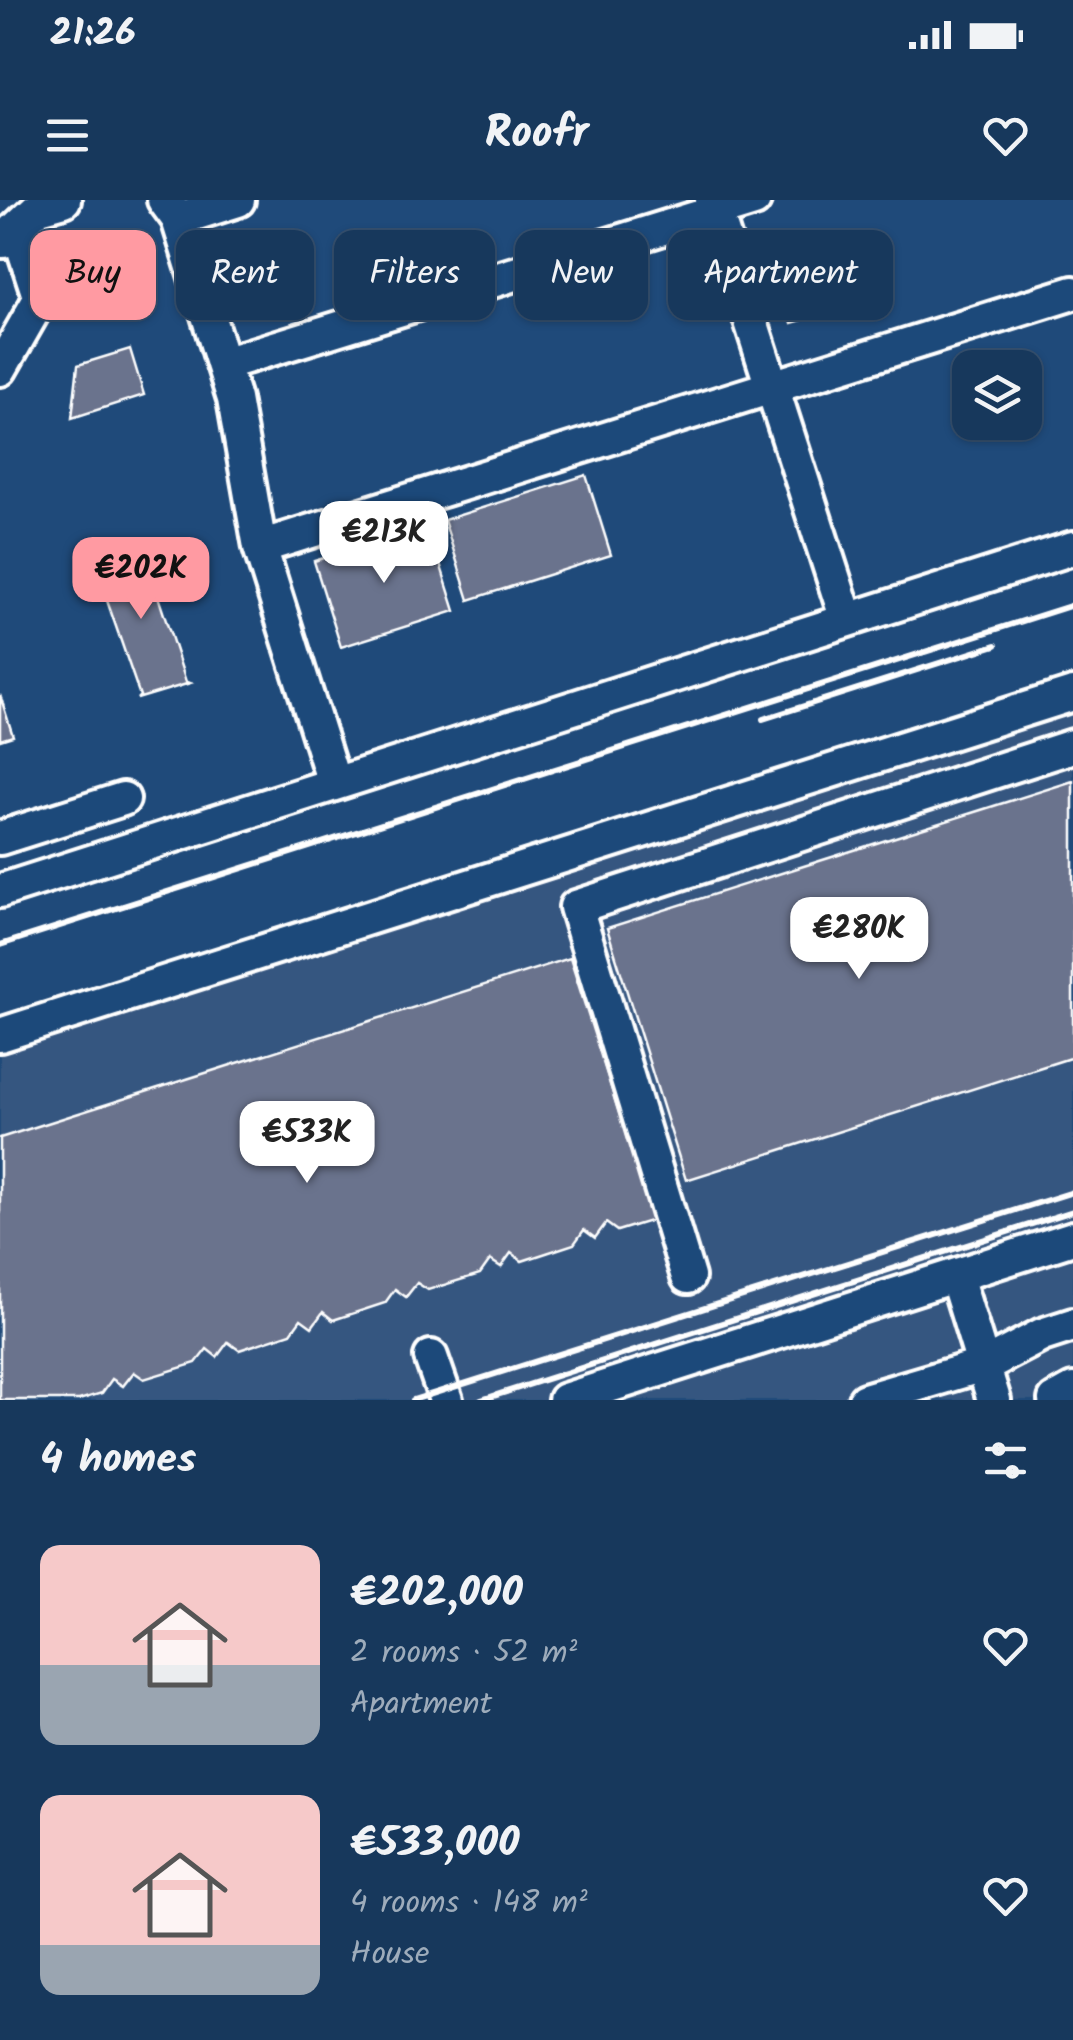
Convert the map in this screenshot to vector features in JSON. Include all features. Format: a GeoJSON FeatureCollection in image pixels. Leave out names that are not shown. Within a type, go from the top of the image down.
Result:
{"type":"FeatureCollection","features":[{"type":"Feature","properties":{"kind":"lane"},"geometry":{"type":"LineString","coordinates":[[0,369],[40,300],[8,236],[39,207],[64,200]]}},
{"type":"Feature","properties":{"kind":"lane"},"geometry":{"type":"LineString","coordinates":[[238,200],[171,210],[224,364],[260,547],[334,784]]}},
{"type":"Feature","properties":{"kind":"lane"},"geometry":{"type":"LineString","coordinates":[[224,364],[714,206],[754,200]]}},
{"type":"Feature","properties":{"kind":"lane"},"geometry":{"type":"LineString","coordinates":[[714,206],[847,620]]}},
{"type":"Feature","properties":{"kind":"lane"},"geometry":{"type":"LineString","coordinates":[[260,547],[1073,293]]}},
{"type":"Feature","properties":{"kind":"lane"},"geometry":{"type":"LineString","coordinates":[[0,890],[1073,548]]}},
{"type":"Feature","properties":{"kind":"lane"},"geometry":{"type":"LineString","coordinates":[[0,1035],[1073,694]]}},
{"type":"Feature","properties":{"kind":"lane"},"geometry":{"type":"LineString","coordinates":[[688,1277],[576,908],[1073,746]]}},
{"type":"Feature","properties":{"kind":"lane"},"geometry":{"type":"LineString","coordinates":[[0,838],[123,799]]}},
{"type":"Feature","properties":{"kind":"lane"},"geometry":{"type":"LineString","coordinates":[[564,1400],[1073,1238]]}},
{"type":"Feature","properties":{"kind":"lane"},"geometry":{"type":"LineString","coordinates":[[956,1276],[994,1400]]}},
{"type":"Feature","properties":{"kind":"lane"},"geometry":{"type":"LineString","coordinates":[[865,1400],[986,1364],[1042,1335],[1073,1325]]}},
{"type":"Feature","properties":{"kind":"lane"},"geometry":{"type":"LineString","coordinates":[[431,1358],[446,1400]]}},
{"type":"Feature","properties":{"kind":"lane"},"geometry":{"type":"LineString","coordinates":[[1054,1400],[1073,1390]]}},
{"type":"Feature","properties":{"kind":"shaded area"},"geometry":{"type":"Polygon","coordinates":[[[1073,712],[1073,1400],[0,1400],[0,1049],[1073,712]]]}},
{"type":"Feature","properties":{"kind":"building"},"geometry":{"type":"Polygon","coordinates":[[[130,349],[144,395],[72,418],[78,365],[130,349]]]}},
{"type":"Feature","properties":{"kind":"building"},"geometry":{"type":"Polygon","coordinates":[[[586,475],[611,555],[469,600],[444,520],[586,475]]]}},
{"type":"Feature","properties":{"kind":"building"},"geometry":{"type":"Polygon","coordinates":[[[428,525],[455,611],[341,647],[314,561],[428,525]]]}},
{"type":"Feature","properties":{"kind":"building"},"geometry":{"type":"Polygon","coordinates":[[[146,546],[143,548],[154,584],[186,682],[190,683],[137,699],[140,696],[94,563],[146,546]]]}},
{"type":"Feature","properties":{"kind":"building"},"geometry":{"type":"Polygon","coordinates":[[[0,695],[13,736],[0,740],[0,695]]]}},
{"type":"Feature","properties":{"kind":"building"},"geometry":{"type":"Polygon","coordinates":[[[1073,781],[1073,1057],[686,1180],[607,928],[1073,781]]]}},
{"type":"Feature","properties":{"kind":"building"},"geometry":{"type":"Polygon","coordinates":[[[570,958],[653,1220],[617,1231],[606,1223],[595,1238],[584,1230],[574,1244],[522,1261],[511,1253],[501,1267],[490,1260],[480,1274],[428,1290],[417,1283],[406,1297],[395,1289],[385,1303],[333,1320],[323,1312],[312,1327],[301,1319],[291,1333],[239,1350],[228,1342],[217,1357],[207,1349],[196,1363],[144,1379],[134,1372],[123,1386],[112,1379],[102,1393],[79,1400],[0,1400],[0,1138],[570,958]]]}},
{"type":"Feature","properties":{"kind":"railway"},"geometry":{"type":"LineString","coordinates":[[0,945],[1073,605]]}},
{"type":"Feature","properties":{"kind":"railway"},"geometry":{"type":"LineString","coordinates":[[763,719],[996,645]]}},
{"type":"Feature","properties":{"kind":"railway"},"geometry":{"type":"LineString","coordinates":[[413,1400],[1073,1192]]}},
{"type":"Feature","properties":{"kind":"railway"},"geometry":{"type":"LineString","coordinates":[[481,1400],[1073,1211]]}}]}
